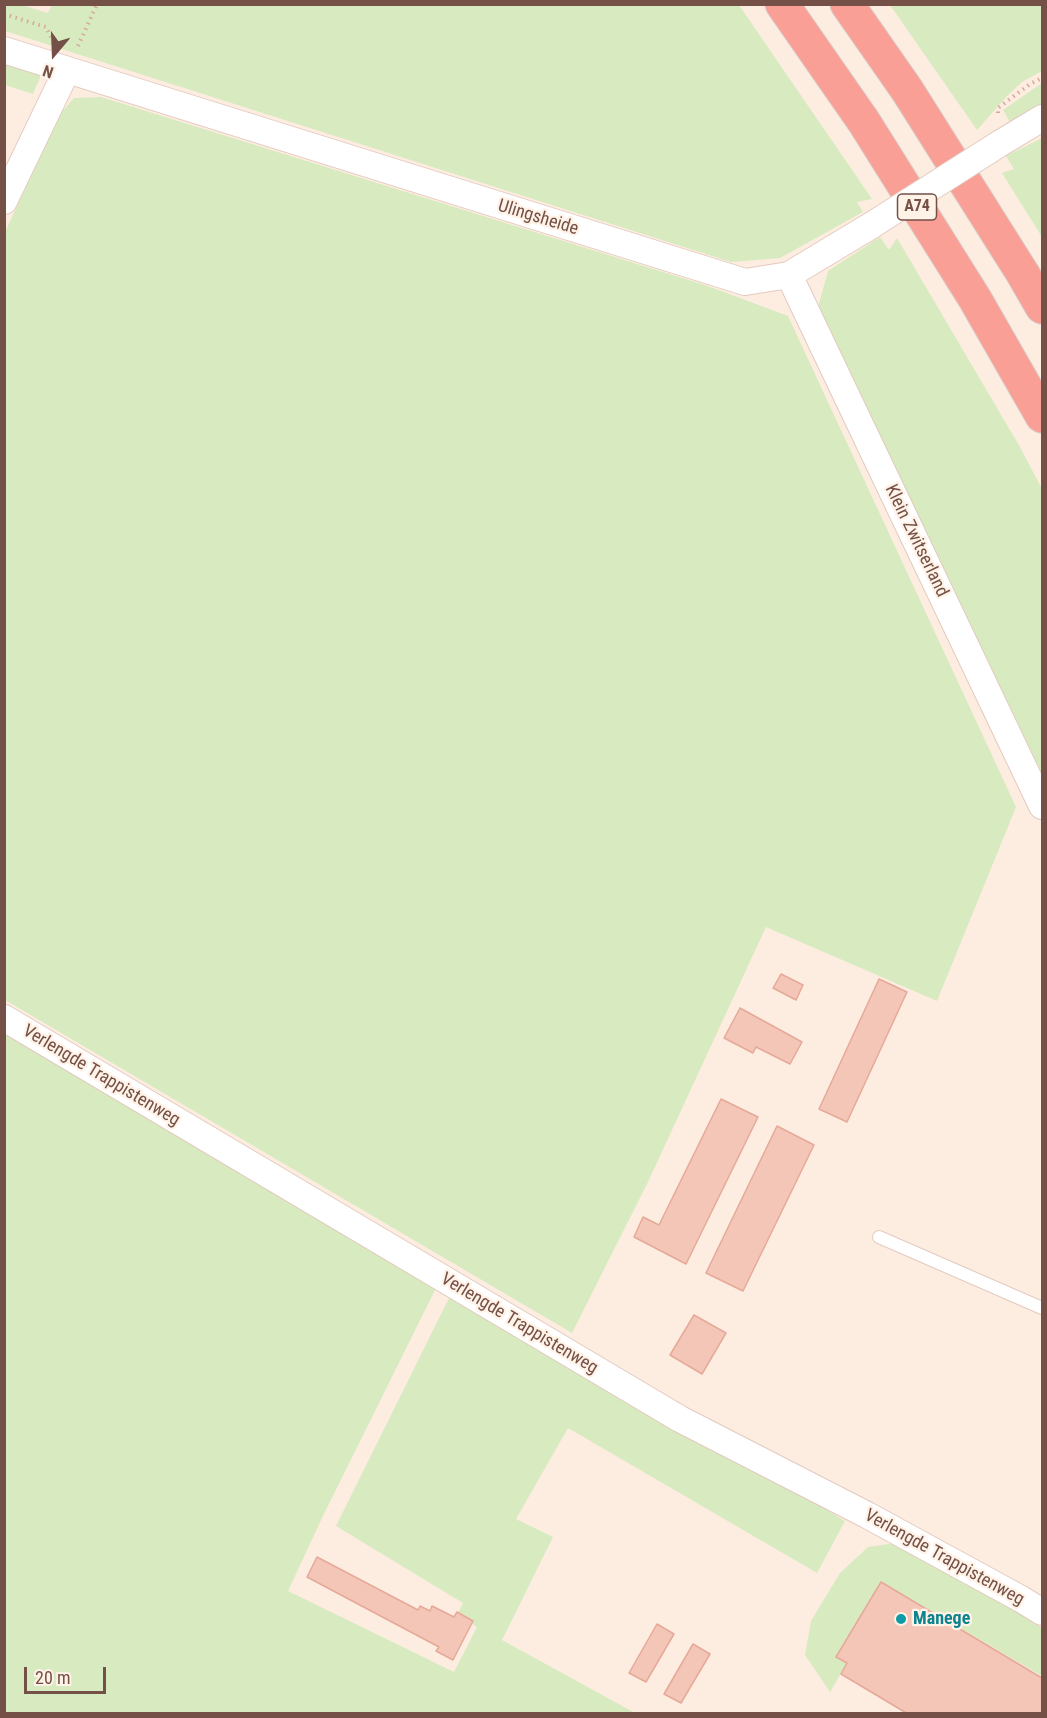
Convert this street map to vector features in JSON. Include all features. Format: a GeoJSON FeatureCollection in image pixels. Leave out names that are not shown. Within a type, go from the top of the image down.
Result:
{"type":"FeatureCollection","features":[{"type":"Feature","properties":{"kind":"highway","name":"A74"},"geometry":{"type":"LineString","coordinates":[[782,4],[864,122],[975,299],[1042,416]]}},
{"type":"Feature","properties":{"kind":"highway"},"geometry":{"type":"LineString","coordinates":[[847,4],[907,90],[1042,307]]}},
{"type":"Feature","properties":{"kind":"street","name":"Ulingsheide"},"geometry":{"type":"LineString","coordinates":[[4,50],[744,282],[789,275],[1042,118]]}},
{"type":"Feature","properties":{"kind":"street"},"geometry":{"type":"LineString","coordinates":[[4,201],[67,70]]}},
{"type":"Feature","properties":{"kind":"street","name":"Klein Zwitserland"},"geometry":{"type":"LineString","coordinates":[[789,275],[1042,806]]}},
{"type":"Feature","properties":{"kind":"street","name":"Verlengde Trappistenweg"},"geometry":{"type":"LineString","coordinates":[[4,1018],[680,1419],[867,1515],[1042,1612]]}},
{"type":"Feature","properties":{"kind":"lane"},"geometry":{"type":"LineString","coordinates":[[879,1237],[1042,1308]]}},
{"type":"Feature","properties":{"kind":"path"},"geometry":{"type":"LineString","coordinates":[[67,70],[97,4]]}},
{"type":"Feature","properties":{"kind":"green space"},"geometry":{"type":"Polygon","coordinates":[[[5,4],[22,5],[48,13],[52,4],[739,5],[872,199],[857,202],[863,212],[780,258],[731,262],[5,31],[5,4]]]}},
{"type":"Feature","properties":{"kind":"green space"},"geometry":{"type":"Polygon","coordinates":[[[890,5],[1042,5],[1042,71],[1022,82],[977,130],[890,5]]]}},
{"type":"Feature","properties":{"kind":"green space"},"geometry":{"type":"Polygon","coordinates":[[[5,55],[41,69],[41,75],[33,94],[5,85],[5,55]]]}},
{"type":"Feature","properties":{"kind":"green space"},"geometry":{"type":"Polygon","coordinates":[[[1042,83],[1042,105],[1019,120],[1010,122],[1003,110],[1042,83]]]}},
{"type":"Feature","properties":{"kind":"green space"},"geometry":{"type":"Polygon","coordinates":[[[101,97],[708,286],[788,316],[1016,807],[937,1001],[766,927],[647,1184],[572,1333],[5,1000],[5,232],[60,114],[74,98],[101,97]]]}},
{"type":"Feature","properties":{"kind":"green space"},"geometry":{"type":"Polygon","coordinates":[[[1042,138],[1042,237],[1002,173],[1014,169],[1006,156],[1042,138]]]}},
{"type":"Feature","properties":{"kind":"green space"},"geometry":{"type":"Polygon","coordinates":[[[880,237],[889,250],[897,238],[1020,447],[1042,489],[1042,774],[818,307],[828,271],[880,237]]]}},
{"type":"Feature","properties":{"kind":"green space"},"geometry":{"type":"Polygon","coordinates":[[[4,1033],[437,1286],[288,1591],[454,1672],[477,1627],[457,1615],[463,1603],[336,1526],[451,1294],[845,1521],[817,1573],[568,1428],[516,1519],[553,1537],[502,1640],[635,1713],[5,1713],[4,1033]]]}},
{"type":"Feature","properties":{"kind":"green space"},"geometry":{"type":"Polygon","coordinates":[[[896,1543],[1014,1608],[1042,1628],[1042,1676],[881,1582],[837,1656],[847,1663],[830,1692],[805,1655],[811,1621],[840,1573],[868,1547],[896,1543]]]}},
{"type":"Feature","properties":{"kind":"building"},"geometry":{"type":"Polygon","coordinates":[[[781,974],[803,985],[796,1000],[773,988],[781,974]]]}},
{"type":"Feature","properties":{"kind":"building"},"geometry":{"type":"Polygon","coordinates":[[[879,979],[907,992],[847,1122],[819,1109],[879,979]]]}},
{"type":"Feature","properties":{"kind":"building"},"geometry":{"type":"Polygon","coordinates":[[[740,1008],[802,1042],[790,1064],[756,1047],[753,1053],[724,1038],[740,1008]]]}},
{"type":"Feature","properties":{"kind":"building"},"geometry":{"type":"Polygon","coordinates":[[[721,1099],[758,1117],[686,1264],[634,1237],[643,1217],[659,1225],[721,1099]]]}},
{"type":"Feature","properties":{"kind":"building"},"geometry":{"type":"Polygon","coordinates":[[[777,1126],[814,1145],[743,1291],[706,1273],[777,1126]]]}},
{"type":"Feature","properties":{"kind":"building"},"geometry":{"type":"Polygon","coordinates":[[[694,1315],[726,1333],[702,1374],[670,1355],[694,1315]]]}},
{"type":"Feature","properties":{"kind":"building"},"geometry":{"type":"Polygon","coordinates":[[[317,1557],[418,1610],[420,1606],[430,1611],[432,1606],[454,1617],[457,1612],[473,1621],[453,1660],[436,1651],[439,1647],[307,1577],[317,1557]]]}},
{"type":"Feature","properties":{"kind":"building","name":"Manege"},"geometry":{"type":"Polygon","coordinates":[[[881,1582],[1042,1678],[1042,1714],[908,1714],[841,1674],[847,1663],[836,1657],[881,1582]]]}},
{"type":"Feature","properties":{"kind":"building"},"geometry":{"type":"Polygon","coordinates":[[[657,1624],[674,1634],[646,1682],[629,1673],[657,1624]]]}},
{"type":"Feature","properties":{"kind":"building"},"geometry":{"type":"Polygon","coordinates":[[[693,1644],[710,1654],[681,1703],[664,1694],[693,1644]]]}},
{"type":"Feature","properties":{"kind":"place","name":"Manege"},"geometry":{"type":"Point","coordinates":[901,1619]}}]}
